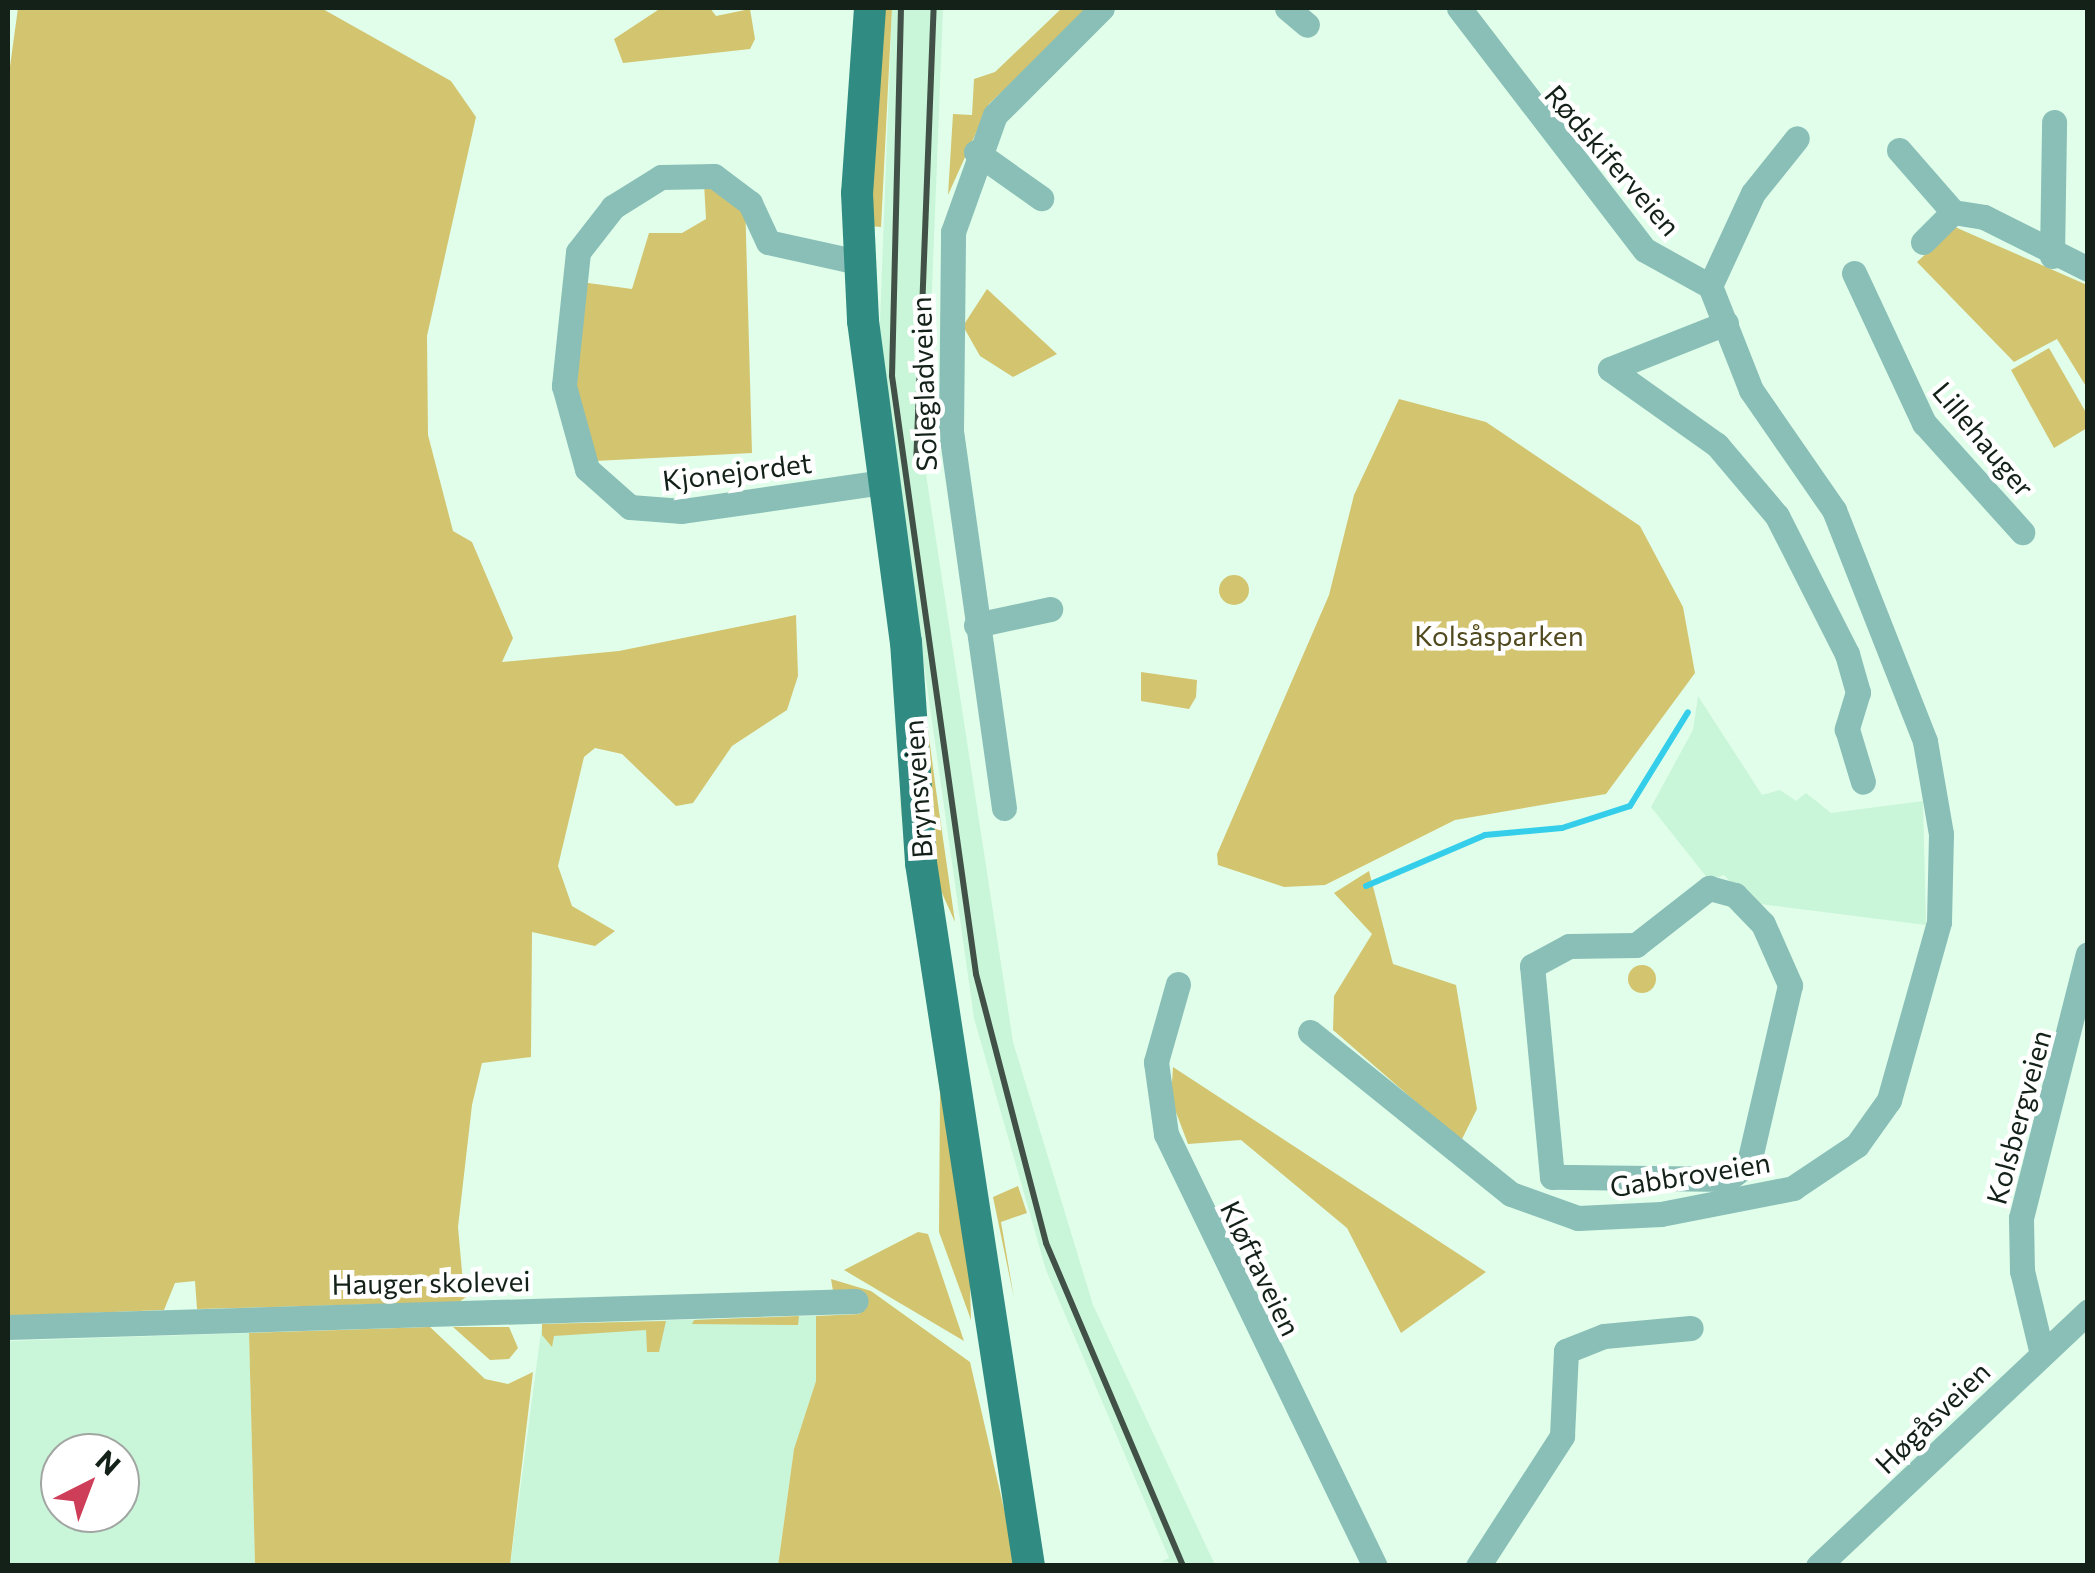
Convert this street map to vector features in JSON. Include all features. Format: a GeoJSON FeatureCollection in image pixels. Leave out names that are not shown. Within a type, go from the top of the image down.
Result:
{"type":"FeatureCollection","features":[{"type":"Feature","properties":{"kind":"main road","name":"Brynsveien"},"geometry":{"type":"LineString","coordinates":[[870,8],[858,262],[924,882],[974,1167],[1028,1566]]}},
{"type":"Feature","properties":{"kind":"street"},"geometry":{"type":"LineString","coordinates":[[1287,8],[1307,25],[1306,8]]}},
{"type":"Feature","properties":{"kind":"street","name":"Rødskiferveien"},"geometry":{"type":"LineString","coordinates":[[1459,8],[1645,250],[1710,286]]}},
{"type":"Feature","properties":{"kind":"street","name":"Solegladveien"},"geometry":{"type":"LineString","coordinates":[[1004,808],[976,624],[947,363],[953,232],[976,152],[1014,89],[1097,11]]}},
{"type":"Feature","properties":{"kind":"street"},"geometry":{"type":"LineString","coordinates":[[2052,256],[2054,122]]}},
{"type":"Feature","properties":{"kind":"street"},"geometry":{"type":"LineString","coordinates":[[1710,286],[1753,193],[1796,138]]}},
{"type":"Feature","properties":{"kind":"street"},"geometry":{"type":"LineString","coordinates":[[1899,150],[1953,212],[1984,217],[2052,256],[2088,270]]}},
{"type":"Feature","properties":{"kind":"street"},"geometry":{"type":"LineString","coordinates":[[976,152],[1041,198]]}},
{"type":"Feature","properties":{"kind":"street","name":"Kjonejordet"},"geometry":{"type":"LineString","coordinates":[[858,262],[768,242],[750,202],[714,176],[661,177],[613,207],[578,252],[564,386],[588,470],[630,507],[682,511],[884,482]]}},
{"type":"Feature","properties":{"kind":"street"},"geometry":{"type":"LineString","coordinates":[[1923,242],[1953,212]]}},
{"type":"Feature","properties":{"kind":"street","name":"Lillehauger"},"geometry":{"type":"LineString","coordinates":[[1854,273],[1924,423],[2022,532]]}},
{"type":"Feature","properties":{"kind":"street","name":"Gabbroveien"},"geometry":{"type":"LineString","coordinates":[[1310,1032],[1486,1176],[1548,1212],[1620,1218],[1714,1206],[1793,1188],[1838,1162],[1889,1100],[1933,965],[1941,834],[1910,692],[1834,510],[1752,390],[1710,286]]}},
{"type":"Feature","properties":{"kind":"street"},"geometry":{"type":"LineString","coordinates":[[1726,324],[1610,369],[1717,445],[1777,516],[1847,654],[1858,692],[1847,729],[1863,782]]}},
{"type":"Feature","properties":{"kind":"street"},"geometry":{"type":"LineString","coordinates":[[976,624],[1050,609]]}},
{"type":"Feature","properties":{"kind":"street"},"geometry":{"type":"LineString","coordinates":[[1548,1212],[1552,1177],[1532,966],[1569,946],[1636,945],[1709,888],[1734,895],[1770,935],[1790,985],[1749,1164],[1728,1179],[1552,1177]]}},
{"type":"Feature","properties":{"kind":"street","name":"Kolsbergveien"},"geometry":{"type":"LineString","coordinates":[[2042,1354],[2022,1271],[2020,1218],[2088,954]]}},
{"type":"Feature","properties":{"kind":"street","name":"Kløftaveien"},"geometry":{"type":"LineString","coordinates":[[1178,984],[1156,1062],[1166,1134],[1376,1566]]}},
{"type":"Feature","properties":{"kind":"street","name":"Hauger skolevei"},"geometry":{"type":"LineString","coordinates":[[8,1327],[856,1301]]}},
{"type":"Feature","properties":{"kind":"street","name":"Høgåsveien"},"geometry":{"type":"LineString","coordinates":[[1818,1566],[2088,1312]]}},
{"type":"Feature","properties":{"kind":"street"},"geometry":{"type":"LineString","coordinates":[[1478,1566],[1562,1436],[1566,1351],[1604,1336],[1691,1328]]}},
{"type":"Feature","properties":{"kind":"shaded area"},"geometry":{"type":"Polygon","coordinates":[[[892,8],[943,8],[925,468],[1013,1042],[1093,1305],[1215,1565],[1161,1562],[1169,1558],[1046,1270],[974,1018],[879,347],[892,8]]]}},
{"type":"Feature","properties":{"kind":"shaded area"},"geometry":{"type":"Polygon","coordinates":[[[1698,696],[1762,795],[1780,790],[1796,801],[1806,793],[1831,813],[1923,801],[1926,925],[1752,903],[1724,875],[1709,880],[1651,807],[1693,730],[1698,696]]]}},
{"type":"Feature","properties":{"kind":"shaded area"},"geometry":{"type":"Polygon","coordinates":[[[816,1316],[816,1381],[794,1449],[778,1565],[510,1566],[542,1324],[816,1316]]]}},
{"type":"Feature","properties":{"kind":"shaded area"},"geometry":{"type":"Polygon","coordinates":[[[249,1333],[255,1565],[8,1565],[8,1341],[249,1333]]]}},
{"type":"Feature","properties":{"kind":"green space"},"geometry":{"type":"Polygon","coordinates":[[[18,8],[321,8],[451,81],[476,117],[427,336],[428,435],[453,531],[472,542],[513,638],[502,662],[619,651],[796,615],[798,676],[787,710],[732,746],[693,803],[676,806],[622,754],[595,748],[584,757],[558,866],[572,906],[615,931],[595,946],[532,932],[531,1057],[482,1063],[472,1105],[458,1227],[463,1283],[478,1289],[459,1302],[197,1309],[195,1281],[175,1283],[164,1310],[8,1316],[8,81],[18,8]]]}},
{"type":"Feature","properties":{"kind":"green space"},"geometry":{"type":"Polygon","coordinates":[[[661,8],[710,8],[716,16],[750,9],[755,39],[750,49],[623,63],[614,39],[661,8]]]}},
{"type":"Feature","properties":{"kind":"green space"},"geometry":{"type":"Polygon","coordinates":[[[880,8],[892,8],[881,227],[868,226],[880,8]]]}},
{"type":"Feature","properties":{"kind":"green space"},"geometry":{"type":"Polygon","coordinates":[[[1062,8],[1090,8],[989,104],[948,195],[953,114],[972,115],[974,79],[995,72],[1062,8]]]}},
{"type":"Feature","properties":{"kind":"green space"},"geometry":{"type":"Polygon","coordinates":[[[704,183],[745,198],[752,453],[595,461],[571,392],[581,282],[632,289],[649,233],[682,233],[706,219],[704,183]]]}},
{"type":"Feature","properties":{"kind":"green space"},"geometry":{"type":"Polygon","coordinates":[[[1955,227],[2087,285],[2087,388],[2057,339],[2014,362],[1917,262],[1955,227]]]}},
{"type":"Feature","properties":{"kind":"green space"},"geometry":{"type":"Polygon","coordinates":[[[987,289],[1057,354],[1013,377],[980,356],[963,326],[987,289]]]}},
{"type":"Feature","properties":{"kind":"green space"},"geometry":{"type":"Polygon","coordinates":[[[2049,348],[2088,416],[2087,428],[2054,448],[2011,370],[2049,348]]]}},
{"type":"Feature","properties":{"kind":"green space","name":"Kolsåsparken"},"geometry":{"type":"Polygon","coordinates":[[[1399,399],[1486,422],[1640,526],[1683,607],[1695,673],[1606,794],[1455,820],[1325,885],[1284,887],[1218,865],[1217,854],[1329,595],[1354,495],[1399,399]]]}},
{"type":"Feature","properties":{"kind":"green space"},"geometry":{"type":"Polygon","coordinates":[[[1234,575],[1245,579],[1249,590],[1245,601],[1234,605],[1223,601],[1219,590],[1223,579],[1234,575]]]}},
{"type":"Feature","properties":{"kind":"green space"},"geometry":{"type":"Polygon","coordinates":[[[1141,672],[1197,680],[1196,697],[1189,709],[1141,701],[1141,672]]]}},
{"type":"Feature","properties":{"kind":"green space"},"geometry":{"type":"Polygon","coordinates":[[[924,699],[936,790],[955,922],[937,882],[924,699]]]}},
{"type":"Feature","properties":{"kind":"green space"},"geometry":{"type":"Polygon","coordinates":[[[899,795],[969,1252],[971,1320],[939,1232],[940,1092],[899,795]]]}},
{"type":"Feature","properties":{"kind":"green space"},"geometry":{"type":"Polygon","coordinates":[[[1369,871],[1393,964],[1456,985],[1477,1109],[1461,1141],[1333,1030],[1334,996],[1372,934],[1334,893],[1369,871]]]}},
{"type":"Feature","properties":{"kind":"green space"},"geometry":{"type":"Polygon","coordinates":[[[1642,965],[1652,969],[1656,979],[1652,989],[1642,993],[1632,989],[1628,979],[1632,969],[1642,965]]]}},
{"type":"Feature","properties":{"kind":"green space"},"geometry":{"type":"Polygon","coordinates":[[[1173,1067],[1486,1272],[1401,1333],[1347,1228],[1241,1140],[1188,1144],[1171,1099],[1173,1067]]]}},
{"type":"Feature","properties":{"kind":"green space"},"geometry":{"type":"Polygon","coordinates":[[[1018,1186],[1027,1213],[1001,1222],[1014,1298],[993,1197],[1018,1186]]]}},
{"type":"Feature","properties":{"kind":"green space"},"geometry":{"type":"Polygon","coordinates":[[[918,1232],[928,1234],[964,1341],[844,1270],[918,1232]]]}},
{"type":"Feature","properties":{"kind":"green space"},"geometry":{"type":"Polygon","coordinates":[[[831,1279],[871,1291],[970,1362],[1017,1565],[778,1566],[794,1449],[816,1381],[816,1316],[860,1314],[857,1292],[833,1291],[831,1279]]]}},
{"type":"Feature","properties":{"kind":"green space"},"geometry":{"type":"Polygon","coordinates":[[[799,1316],[798,1325],[692,1324],[694,1320],[799,1316]]]}},
{"type":"Feature","properties":{"kind":"green space"},"geometry":{"type":"Polygon","coordinates":[[[666,1321],[659,1352],[647,1352],[646,1330],[554,1336],[552,1347],[542,1335],[542,1324],[666,1321]]]}},
{"type":"Feature","properties":{"kind":"green space"},"geometry":{"type":"Polygon","coordinates":[[[430,1327],[485,1379],[508,1384],[533,1372],[510,1565],[255,1565],[249,1333],[430,1327]]]}},
{"type":"Feature","properties":{"kind":"green space"},"geometry":{"type":"Polygon","coordinates":[[[453,1327],[509,1327],[518,1348],[509,1359],[490,1360],[453,1327]]]}},
{"type":"Feature","properties":{"kind":"waterway"},"geometry":{"type":"LineString","coordinates":[[1366,886],[1485,835],[1562,828],[1630,806],[1688,712]]}},
{"type":"Feature","properties":{"kind":"railway"},"geometry":{"type":"LineString","coordinates":[[901,8],[892,376],[976,974],[1046,1243],[1183,1566]]}},
{"type":"Feature","properties":{"kind":"railway"},"geometry":{"type":"LineString","coordinates":[[916,467],[934,8]]}}]}
